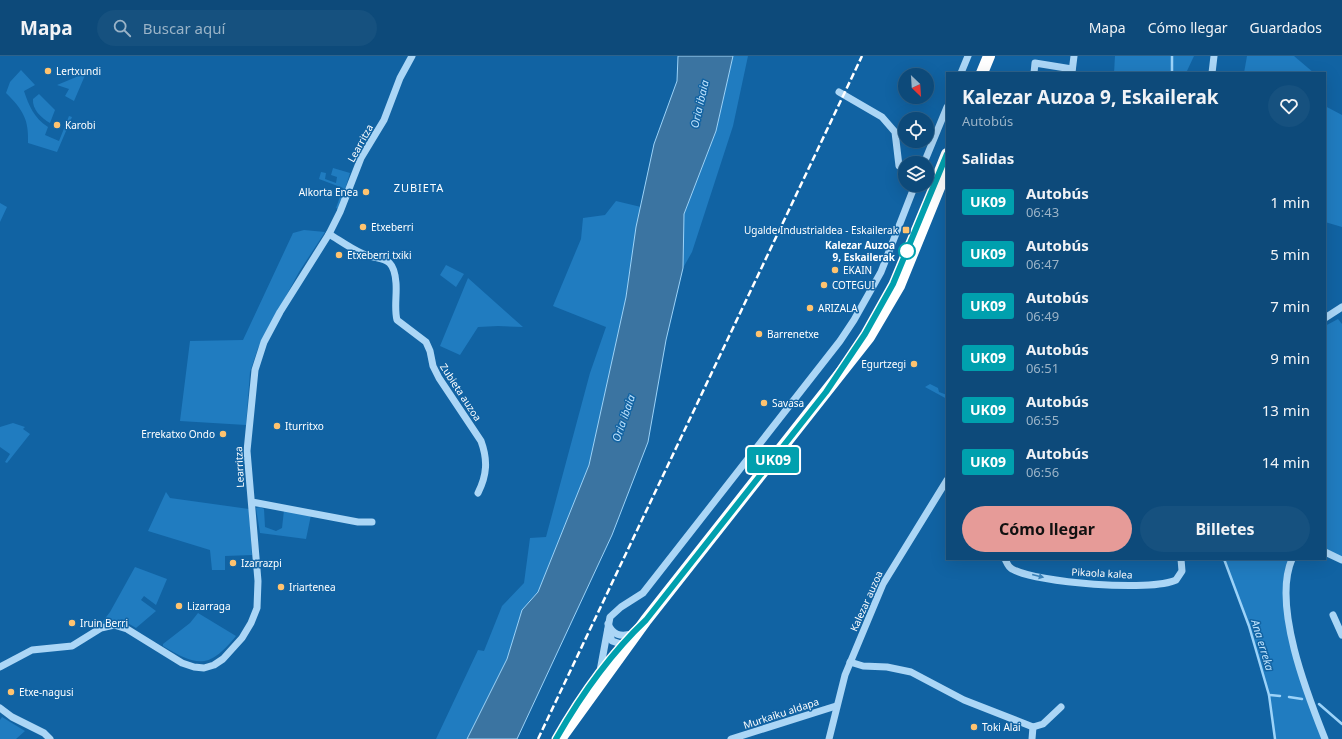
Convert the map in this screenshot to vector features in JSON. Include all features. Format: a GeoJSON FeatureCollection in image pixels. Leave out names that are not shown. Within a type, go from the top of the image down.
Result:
{"type":"FeatureCollection","features":[{"type":"Feature","properties":{"kind":"highway"},"geometry":{"type":"LineString","coordinates":[[983,72],[990,56]]}},
{"type":"Feature","properties":{"kind":"highway"},"geometry":{"type":"LineString","coordinates":[[826,392],[865,334],[889,294],[946,156]]}},
{"type":"Feature","properties":{"kind":"highway"},"geometry":{"type":"LineString","coordinates":[[556,739],[578,701],[634,636],[870,337],[891,302],[946,170]]}},
{"type":"Feature","properties":{"kind":"highway"},"geometry":{"type":"LineString","coordinates":[[560,739],[603,673],[619,653],[619,639],[634,636]]}},
{"type":"Feature","properties":{"kind":"street","name":"Learritza"},"geometry":{"type":"LineString","coordinates":[[0,667],[32,650],[72,646],[102,628],[114,625],[128,628],[182,663],[194,667],[204,668],[218,662],[242,638],[251,623],[257,608],[258,581],[247,452],[254,370],[264,342],[280,312],[329,234],[340,212],[361,158],[384,120],[400,78],[412,56]]}},
{"type":"Feature","properties":{"kind":"street"},"geometry":{"type":"LineString","coordinates":[[961,72],[968,56]]}},
{"type":"Feature","properties":{"kind":"street"},"geometry":{"type":"LineString","coordinates":[[1034,72],[1034,59],[1072,71],[1074,56]]}},
{"type":"Feature","properties":{"kind":"street"},"geometry":{"type":"LineString","coordinates":[[1212,72],[1214,56]]}},
{"type":"Feature","properties":{"kind":"street"},"geometry":{"type":"LineString","coordinates":[[838,92],[882,117],[895,132],[898,158]]}},
{"type":"Feature","properties":{"kind":"street"},"geometry":{"type":"LineString","coordinates":[[927,156],[946,109]]}},
{"type":"Feature","properties":{"kind":"street"},"geometry":{"type":"LineString","coordinates":[[603,673],[608,626],[613,613],[643,593],[840,341],[854,320],[881,272],[912,192]]}},
{"type":"Feature","properties":{"kind":"street","name":"Zubieta auzoa"},"geometry":{"type":"LineString","coordinates":[[329,234],[362,254],[380,257],[390,263],[394,272],[396,284],[395,311],[397,320],[426,342],[430,351],[433,366],[439,378],[481,441],[487,466],[485,480],[478,492]]}},
{"type":"Feature","properties":{"kind":"street"},"geometry":{"type":"LineString","coordinates":[[1326,317],[1342,307]]}},
{"type":"Feature","properties":{"kind":"street","name":"Kalezar auzoa"},"geometry":{"type":"LineString","coordinates":[[831,738],[836,706],[850,662],[886,580],[946,483]]}},
{"type":"Feature","properties":{"kind":"street"},"geometry":{"type":"LineString","coordinates":[[252,502],[358,522],[372,522]]}},
{"type":"Feature","properties":{"kind":"street"},"geometry":{"type":"LineString","coordinates":[[1326,552],[1342,560]]}},
{"type":"Feature","properties":{"kind":"street","name":"Pikaola kalea"},"geometry":{"type":"LineString","coordinates":[[1006,560],[1007,564],[1014,570],[1044,577],[1090,584],[1133,585],[1170,582],[1179,578],[1182,572],[1181,560]]}},
{"type":"Feature","properties":{"kind":"street"},"geometry":{"type":"LineString","coordinates":[[1292,560],[1287,583],[1291,635],[1306,690],[1325,739]]}},
{"type":"Feature","properties":{"kind":"street"},"geometry":{"type":"LineString","coordinates":[[1333,615],[1342,635]]}},
{"type":"Feature","properties":{"kind":"street"},"geometry":{"type":"LineString","coordinates":[[608,626],[619,639],[612,641],[608,626]]}},
{"type":"Feature","properties":{"kind":"street"},"geometry":{"type":"LineString","coordinates":[[850,662],[863,666],[887,667],[911,672],[964,700],[1033,727],[1043,724],[1061,707]]}},
{"type":"Feature","properties":{"kind":"street","name":"Murkaiku aldapa"},"geometry":{"type":"LineString","coordinates":[[732,739],[836,706]]}},
{"type":"Feature","properties":{"kind":"street"},"geometry":{"type":"LineString","coordinates":[[0,708],[12,717],[44,733],[50,739]]}},
{"type":"Feature","properties":{"kind":"street"},"geometry":{"type":"LineString","coordinates":[[1032,739],[1033,727]]}},
{"type":"Feature","properties":{"kind":"shaded area"},"geometry":{"type":"Polygon","coordinates":[[[733,56],[748,56],[733,126],[692,252],[683,268],[684,214],[716,131],[733,56]]]}},
{"type":"Feature","properties":{"kind":"shaded area"},"geometry":{"type":"Polygon","coordinates":[[[1115,56],[1194,56],[1186,72],[1114,72],[1115,56]]]}},
{"type":"Feature","properties":{"kind":"shaded area"},"geometry":{"type":"Polygon","coordinates":[[[1247,56],[1294,56],[1313,72],[1244,72],[1247,56]]]}},
{"type":"Feature","properties":{"kind":"shaded area"},"geometry":{"type":"Polygon","coordinates":[[[21,70],[35,85],[24,91],[28,102],[39,120],[48,127],[45,135],[59,141],[69,116],[72,117],[57,152],[28,143],[27,127],[24,115],[6,93],[10,82],[21,70]]]}},
{"type":"Feature","properties":{"kind":"shaded area"},"geometry":{"type":"Polygon","coordinates":[[[86,73],[74,101],[65,96],[69,89],[57,85],[86,73]]]}},
{"type":"Feature","properties":{"kind":"shaded area"},"geometry":{"type":"Polygon","coordinates":[[[39,94],[55,110],[50,123],[40,116],[34,106],[33,99],[39,94]]]}},
{"type":"Feature","properties":{"kind":"shaded area"},"geometry":{"type":"Polygon","coordinates":[[[1326,107],[1342,115],[1342,227],[1326,222],[1326,107]]]}},
{"type":"Feature","properties":{"kind":"shaded area"},"geometry":{"type":"Polygon","coordinates":[[[333,168],[350,173],[339,209],[336,208],[343,188],[319,179],[321,172],[326,173],[325,179],[336,183],[337,177],[331,175],[333,168]]]}},
{"type":"Feature","properties":{"kind":"shaded area"},"geometry":{"type":"Polygon","coordinates":[[[616,201],[641,207],[626,297],[589,465],[538,592],[522,610],[507,659],[467,739],[436,739],[478,650],[484,651],[502,606],[524,583],[530,538],[546,537],[590,373],[606,327],[553,306],[581,239],[583,218],[605,215],[616,201]]]}},
{"type":"Feature","properties":{"kind":"shaded area"},"geometry":{"type":"Polygon","coordinates":[[[0,203],[7,207],[0,222],[0,203]]]}},
{"type":"Feature","properties":{"kind":"shaded area"},"geometry":{"type":"Polygon","coordinates":[[[304,230],[325,232],[299,272],[258,348],[250,372],[246,425],[180,421],[190,341],[243,340],[293,233],[304,230]]]}},
{"type":"Feature","properties":{"kind":"shaded area"},"geometry":{"type":"Polygon","coordinates":[[[446,265],[464,274],[456,287],[440,275],[446,265]]]}},
{"type":"Feature","properties":{"kind":"shaded area"},"geometry":{"type":"Polygon","coordinates":[[[468,278],[523,327],[478,327],[460,355],[440,346],[468,278]]]}},
{"type":"Feature","properties":{"kind":"shaded area"},"geometry":{"type":"Polygon","coordinates":[[[1338,319],[1342,324],[1342,560],[1326,552],[1326,325],[1338,319]]]}},
{"type":"Feature","properties":{"kind":"shaded area"},"geometry":{"type":"Polygon","coordinates":[[[930,384],[938,388],[939,392],[946,395],[946,398],[925,387],[930,384]]]}},
{"type":"Feature","properties":{"kind":"shaded area"},"geometry":{"type":"Polygon","coordinates":[[[13,423],[25,427],[23,429],[30,434],[7,463],[5,462],[10,454],[0,447],[0,427],[13,423]]]}},
{"type":"Feature","properties":{"kind":"shaded area"},"geometry":{"type":"Polygon","coordinates":[[[166,492],[170,498],[249,509],[252,555],[225,556],[225,570],[212,570],[210,550],[148,531],[166,492]]]}},
{"type":"Feature","properties":{"kind":"shaded area"},"geometry":{"type":"Polygon","coordinates":[[[260,507],[264,509],[265,527],[276,531],[282,528],[284,510],[311,515],[306,539],[260,533],[256,508],[260,507]]]}},
{"type":"Feature","properties":{"kind":"shaded area"},"geometry":{"type":"Polygon","coordinates":[[[1224,560],[1292,560],[1287,583],[1291,635],[1325,739],[1275,739],[1269,695],[1249,626],[1224,560]]]}},
{"type":"Feature","properties":{"kind":"shaded area"},"geometry":{"type":"Polygon","coordinates":[[[135,567],[167,579],[156,605],[144,596],[141,600],[156,611],[136,628],[121,619],[128,624],[110,621],[100,625],[110,612],[135,567]]]}},
{"type":"Feature","properties":{"kind":"shaded area"},"geometry":{"type":"Polygon","coordinates":[[[198,613],[236,636],[227,647],[210,659],[194,661],[175,653],[163,646],[163,644],[190,623],[198,613]]]}},
{"type":"Feature","properties":{"kind":"shaded area"},"geometry":{"type":"Polygon","coordinates":[[[2,717],[25,731],[16,739],[0,739],[0,720],[2,717]]]}},
{"type":"Feature","properties":{"kind":"water","name":"Oria ibaia"},"geometry":{"type":"Polygon","coordinates":[[[678,56],[733,56],[716,131],[684,214],[683,268],[666,340],[648,442],[612,535],[517,739],[467,739],[507,659],[522,610],[538,592],[589,465],[626,297],[636,227],[654,144],[677,81],[678,56]]]}},
{"type":"Feature","properties":{"kind":"waterway","name":"Ana erreka"},"geometry":{"type":"LineString","coordinates":[[1172,56],[1172,72]]}},
{"type":"Feature","properties":{"kind":"waterway","name":"Ana erreka"},"geometry":{"type":"LineString","coordinates":[[1224,560],[1249,626],[1269,695],[1275,739]]}},
{"type":"Feature","properties":{"kind":"waterway"},"geometry":{"type":"LineString","coordinates":[[1269,695],[1280,696]]}},
{"type":"Feature","properties":{"kind":"waterway"},"geometry":{"type":"LineString","coordinates":[[1289,697],[1302,699]]}},
{"type":"Feature","properties":{"kind":"waterway"},"geometry":{"type":"LineString","coordinates":[[1319,704],[1342,724]]}},
{"type":"Feature","properties":{"kind":"railway"},"geometry":{"type":"LineString","coordinates":[[538,739],[862,56]]}},
{"type":"Feature","properties":{"kind":"bus line","name":"UK09"},"geometry":{"type":"LineString","coordinates":[[556,739],[578,701],[600,671],[621,644],[646,620],[788,442],[826,392],[865,334],[884,303],[893,284],[946,156]]}},
{"type":"Feature","properties":{"kind":"place","name":"Lertxundi"},"geometry":{"type":"Point","coordinates":[48,71]}},
{"type":"Feature","properties":{"kind":"place","name":"Karobi"},"geometry":{"type":"Point","coordinates":[57,125]}},
{"type":"Feature","properties":{"kind":"place","name":"Alkorta Enea"},"geometry":{"type":"Point","coordinates":[366,192]}},
{"type":"Feature","properties":{"kind":"place","name":"Etxeberri"},"geometry":{"type":"Point","coordinates":[363,227]}},
{"type":"Feature","properties":{"kind":"place","name":"Ugalde Industrialdea - Eskailerak"},"geometry":{"type":"Point","coordinates":[906,230]}},
{"type":"Feature","properties":{"kind":"place","name":"Kalezar Auzoa 9, Eskailerak"},"geometry":{"type":"Point","coordinates":[907,251]}},
{"type":"Feature","properties":{"kind":"place","name":"Etxeberri txiki"},"geometry":{"type":"Point","coordinates":[339,255]}},
{"type":"Feature","properties":{"kind":"place","name":"EKAIN"},"geometry":{"type":"Point","coordinates":[835,270]}},
{"type":"Feature","properties":{"kind":"place","name":"COTEGUI"},"geometry":{"type":"Point","coordinates":[824,285]}},
{"type":"Feature","properties":{"kind":"place","name":"ARIZALA"},"geometry":{"type":"Point","coordinates":[810,308]}},
{"type":"Feature","properties":{"kind":"place","name":"Barrenetxe"},"geometry":{"type":"Point","coordinates":[759,334]}},
{"type":"Feature","properties":{"kind":"place","name":"Egurtzegi"},"geometry":{"type":"Point","coordinates":[914,364]}},
{"type":"Feature","properties":{"kind":"place","name":"Savasa"},"geometry":{"type":"Point","coordinates":[764,403]}},
{"type":"Feature","properties":{"kind":"place","name":"Iturritxo"},"geometry":{"type":"Point","coordinates":[277,426]}},
{"type":"Feature","properties":{"kind":"place","name":"Errekatxo Ondo"},"geometry":{"type":"Point","coordinates":[223,434]}},
{"type":"Feature","properties":{"kind":"place","name":"Izarrazpi"},"geometry":{"type":"Point","coordinates":[233,563]}},
{"type":"Feature","properties":{"kind":"place","name":"Iriartenea"},"geometry":{"type":"Point","coordinates":[281,587]}},
{"type":"Feature","properties":{"kind":"place","name":"Lizarraga"},"geometry":{"type":"Point","coordinates":[179,606]}},
{"type":"Feature","properties":{"kind":"place","name":"Iruin Berri"},"geometry":{"type":"Point","coordinates":[72,623]}},
{"type":"Feature","properties":{"kind":"place","name":"Etxe-nagusi"},"geometry":{"type":"Point","coordinates":[11,692]}},
{"type":"Feature","properties":{"kind":"place","name":"Toki Alai"},"geometry":{"type":"Point","coordinates":[974,727]}},
{"type":"Feature","properties":{"kind":"district","name":"ZUBIETA"},"geometry":{"type":"Point","coordinates":[419,187]}}]}
